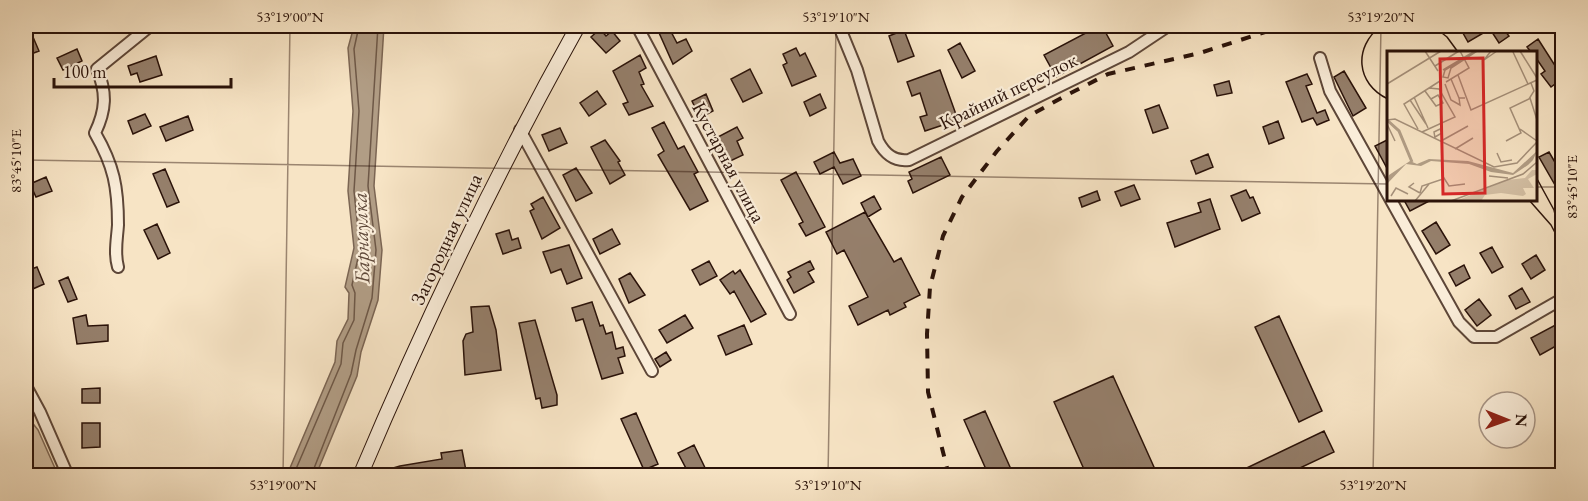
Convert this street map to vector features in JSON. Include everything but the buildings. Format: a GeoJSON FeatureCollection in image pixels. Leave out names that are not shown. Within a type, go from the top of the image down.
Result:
{"type":"FeatureCollection","features":[{"type":"Feature","properties":{"kind":"main road","name":"Загородная улица"},"geometry":{"type":"LineString","coordinates":[[360,476],[456,262],[519,130],[578,26]]}},
{"type":"Feature","properties":{"kind":"street"},"geometry":{"type":"LineString","coordinates":[[118,267],[115,254],[118,213],[111,161],[95,133],[103,116],[105,90],[97,69],[150,26]]}},
{"type":"Feature","properties":{"kind":"street","name":"Кустарная улица"},"geometry":{"type":"LineString","coordinates":[[637,26],[790,314]]}},
{"type":"Feature","properties":{"kind":"street","name":"Крайний переулок"},"geometry":{"type":"LineString","coordinates":[[839,26],[857,70],[878,141],[884,152],[900,161],[909,160],[1129,52],[1168,26]]}},
{"type":"Feature","properties":{"kind":"street"},"geometry":{"type":"LineString","coordinates":[[1560,26],[1563,30]]}},
{"type":"Feature","properties":{"kind":"street"},"geometry":{"type":"LineString","coordinates":[[1320,58],[1330,91],[1387,197]]}},
{"type":"Feature","properties":{"kind":"street"},"geometry":{"type":"LineString","coordinates":[[519,130],[652,371]]}},
{"type":"Feature","properties":{"kind":"street"},"geometry":{"type":"LineString","coordinates":[[1389,201],[1459,322],[1474,337],[1496,337],[1563,299]]}},
{"type":"Feature","properties":{"kind":"street"},"geometry":{"type":"LineString","coordinates":[[26,386],[68,476]]}},
{"type":"Feature","properties":{"kind":"shaded area"},"geometry":{"type":"Polygon","coordinates":[[[26,415],[38,430],[58,475],[26,475],[26,415]]]}},
{"type":"Feature","properties":{"kind":"water","name":"Барнаулка"},"geometry":{"type":"Polygon","coordinates":[[[354,26],[384,26],[374,186],[382,250],[378,300],[361,352],[357,376],[316,475],[287,475],[335,362],[337,341],[348,319],[349,293],[345,287],[354,248],[348,191],[353,111],[348,48],[354,26]]]}},
{"type":"Feature","properties":{"kind":"tram line"},"geometry":{"type":"LineString","coordinates":[[1381,26],[1366,44],[1362,54],[1362,65],[1369,84],[1387,98]]}},
{"type":"Feature","properties":{"kind":"tram line"},"geometry":{"type":"LineString","coordinates":[[1433,26],[1447,37],[1457,51]]}},
{"type":"Feature","properties":{"kind":"tram line"},"geometry":{"type":"LineString","coordinates":[[1537,179],[1554,210],[1558,226]]}},
{"type":"Feature","properties":{"kind":"tram line"},"geometry":{"type":"LineString","coordinates":[[1530,201],[1551,225],[1562,246]]}},
{"type":"Feature","properties":{"kind":"railway"},"geometry":{"type":"LineString","coordinates":[[949,476],[928,392],[927,334],[930,287],[943,236],[962,197],[997,151],[1029,116],[1065,96],[1108,74],[1200,53],[1284,26]]}}]}
